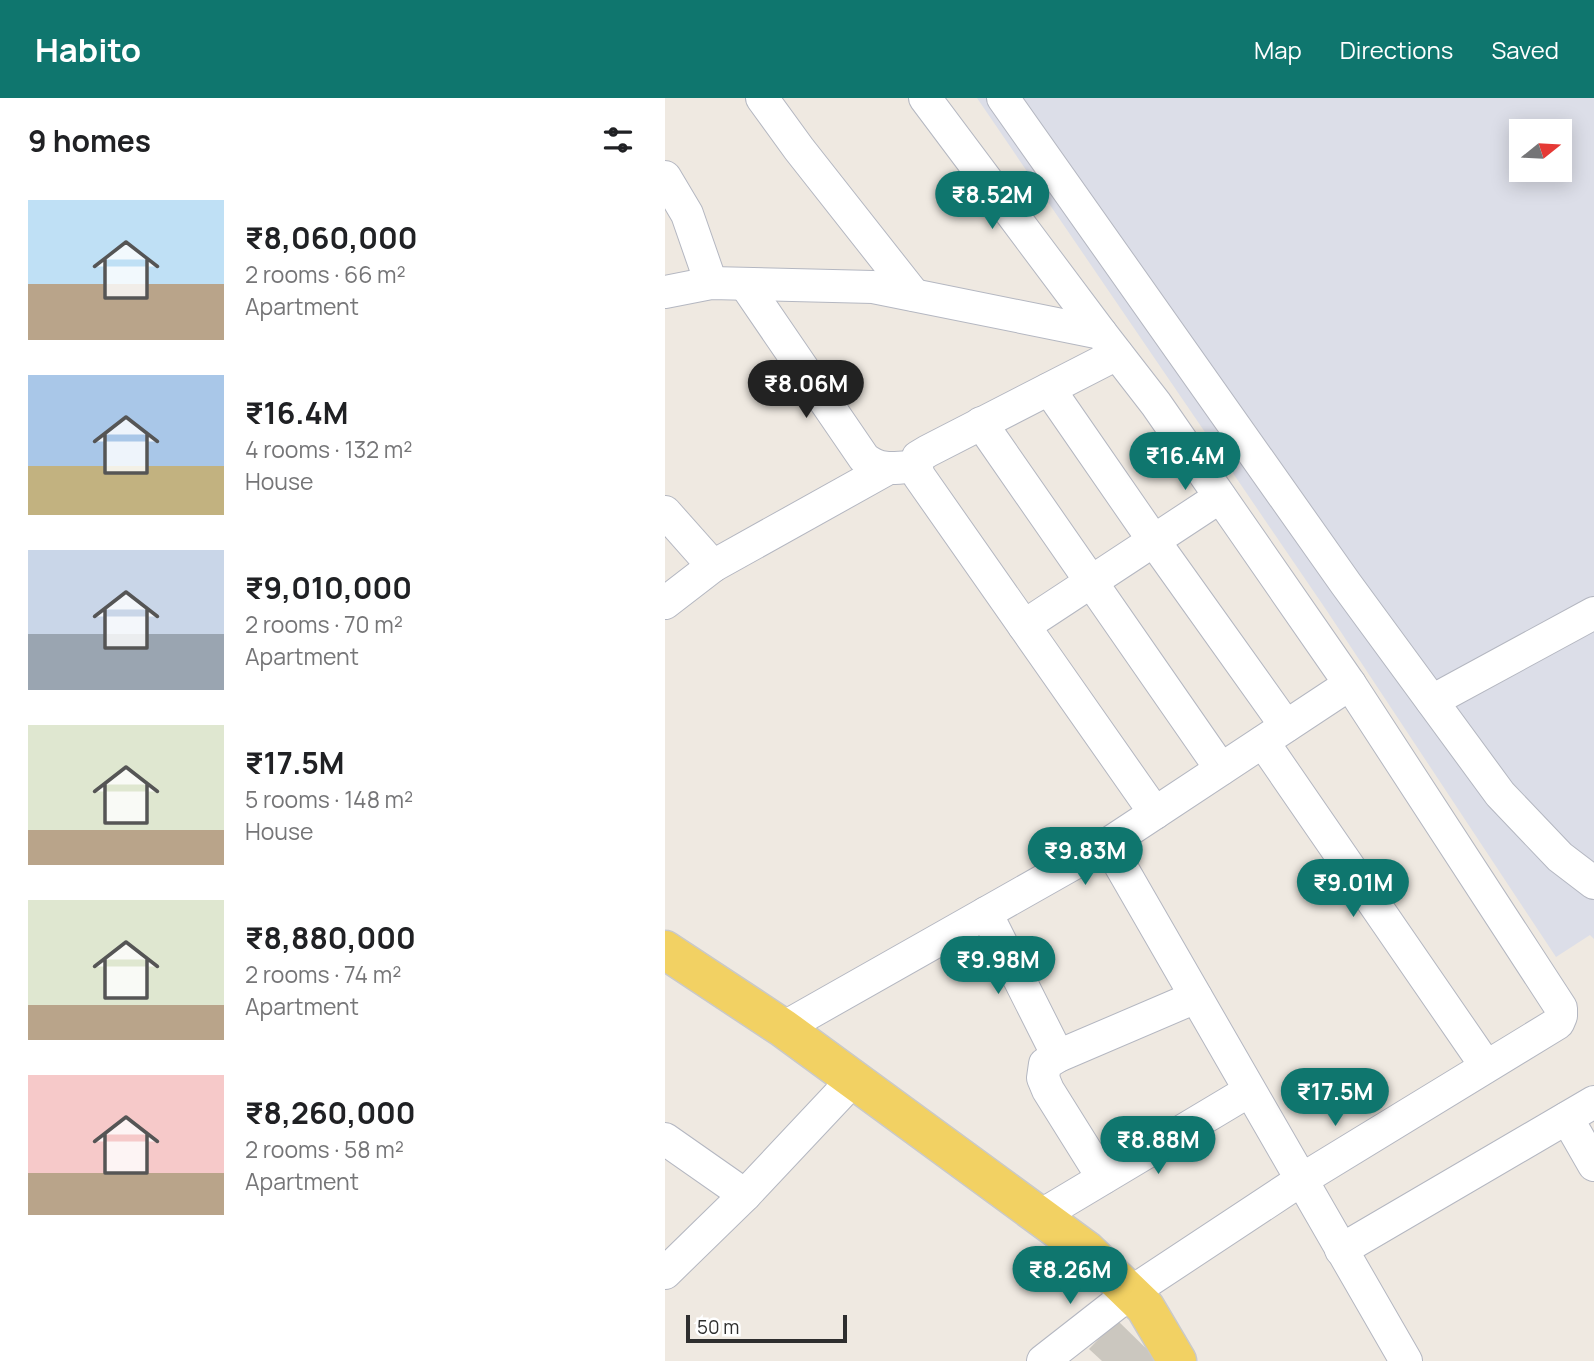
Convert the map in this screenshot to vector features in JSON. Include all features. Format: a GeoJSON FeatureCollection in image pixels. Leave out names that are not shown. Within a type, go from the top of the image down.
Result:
{"type":"FeatureCollection","features":[{"type":"Feature","properties":{"kind":"main road"},"geometry":{"type":"LineString","coordinates":[[665,950],[783,1028],[1086,1250],[1145,1307],[1177,1361]]}},
{"type":"Feature","properties":{"kind":"street"},"geometry":{"type":"LineString","coordinates":[[762,98],[915,295]]}},
{"type":"Feature","properties":{"kind":"street"},"geometry":{"type":"LineString","coordinates":[[925,98],[1156,404],[1350,684],[1561,1008],[1558,1023],[1301,1180],[1130,1293],[1043,1361]]}},
{"type":"Feature","properties":{"kind":"street"},"geometry":{"type":"LineString","coordinates":[[1003,98],[1346,584],[1500,794],[1560,857],[1594,883]]}},
{"type":"Feature","properties":{"kind":"street"},"geometry":{"type":"LineString","coordinates":[[665,177],[687,214],[711,283]]}},
{"type":"Feature","properties":{"kind":"street"},"geometry":{"type":"LineString","coordinates":[[665,292],[711,283],[873,287],[1109,343]]}},
{"type":"Feature","properties":{"kind":"street"},"geometry":{"type":"LineString","coordinates":[[745,284],[864,458],[873,466],[901,467],[919,476],[1155,813]]}},
{"type":"Feature","properties":{"kind":"street"},"geometry":{"type":"LineString","coordinates":[[665,603],[713,566],[1049,389],[1109,343]]}},
{"type":"Feature","properties":{"kind":"street"},"geometry":{"type":"LineString","coordinates":[[1049,389],[1154,541],[1486,1066]]}},
{"type":"Feature","properties":{"kind":"street"},"geometry":{"type":"LineString","coordinates":[[981,424],[1221,769]]}},
{"type":"Feature","properties":{"kind":"street"},"geometry":{"type":"LineString","coordinates":[[1024,626],[1220,497]]}},
{"type":"Feature","properties":{"kind":"street"},"geometry":{"type":"LineString","coordinates":[[665,512],[713,566]]}},
{"type":"Feature","properties":{"kind":"street"},"geometry":{"type":"LineString","coordinates":[[1432,701],[1594,613]]}},
{"type":"Feature","properties":{"kind":"street"},"geometry":{"type":"LineString","coordinates":[[783,1028],[1108,844],[1350,684]]}},
{"type":"Feature","properties":{"kind":"street"},"geometry":{"type":"LineString","coordinates":[[1108,844],[1406,1361]]}},
{"type":"Feature","properties":{"kind":"street"},"geometry":{"type":"LineString","coordinates":[[986,913],[1058,1056]]}},
{"type":"Feature","properties":{"kind":"street"},"geometry":{"type":"LineString","coordinates":[[1103,1178],[1043,1078],[1045,1065],[1058,1056],[1196,997]]}},
{"type":"Feature","properties":{"kind":"street"},"geometry":{"type":"LineString","coordinates":[[665,1273],[745,1195],[854,1080]]}},
{"type":"Feature","properties":{"kind":"street"},"geometry":{"type":"LineString","coordinates":[[1039,1216],[1249,1091]]}},
{"type":"Feature","properties":{"kind":"street"},"geometry":{"type":"LineString","coordinates":[[1341,1250],[1594,1102]]}},
{"type":"Feature","properties":{"kind":"street"},"geometry":{"type":"LineString","coordinates":[[1567,1118],[1594,1164]]}},
{"type":"Feature","properties":{"kind":"street"},"geometry":{"type":"LineString","coordinates":[[665,1139],[745,1195]]}},
{"type":"Feature","properties":{"kind":"shaded area"},"geometry":{"type":"Polygon","coordinates":[[[977,98],[1594,98],[1594,939],[1590,935],[1556,957],[1327,611],[977,98]]]}},
{"type":"Feature","properties":{"kind":"building"},"geometry":{"type":"Polygon","coordinates":[[[1117,1320],[1159,1361],[1102,1361],[1089,1349],[1117,1320]]]}}]}
